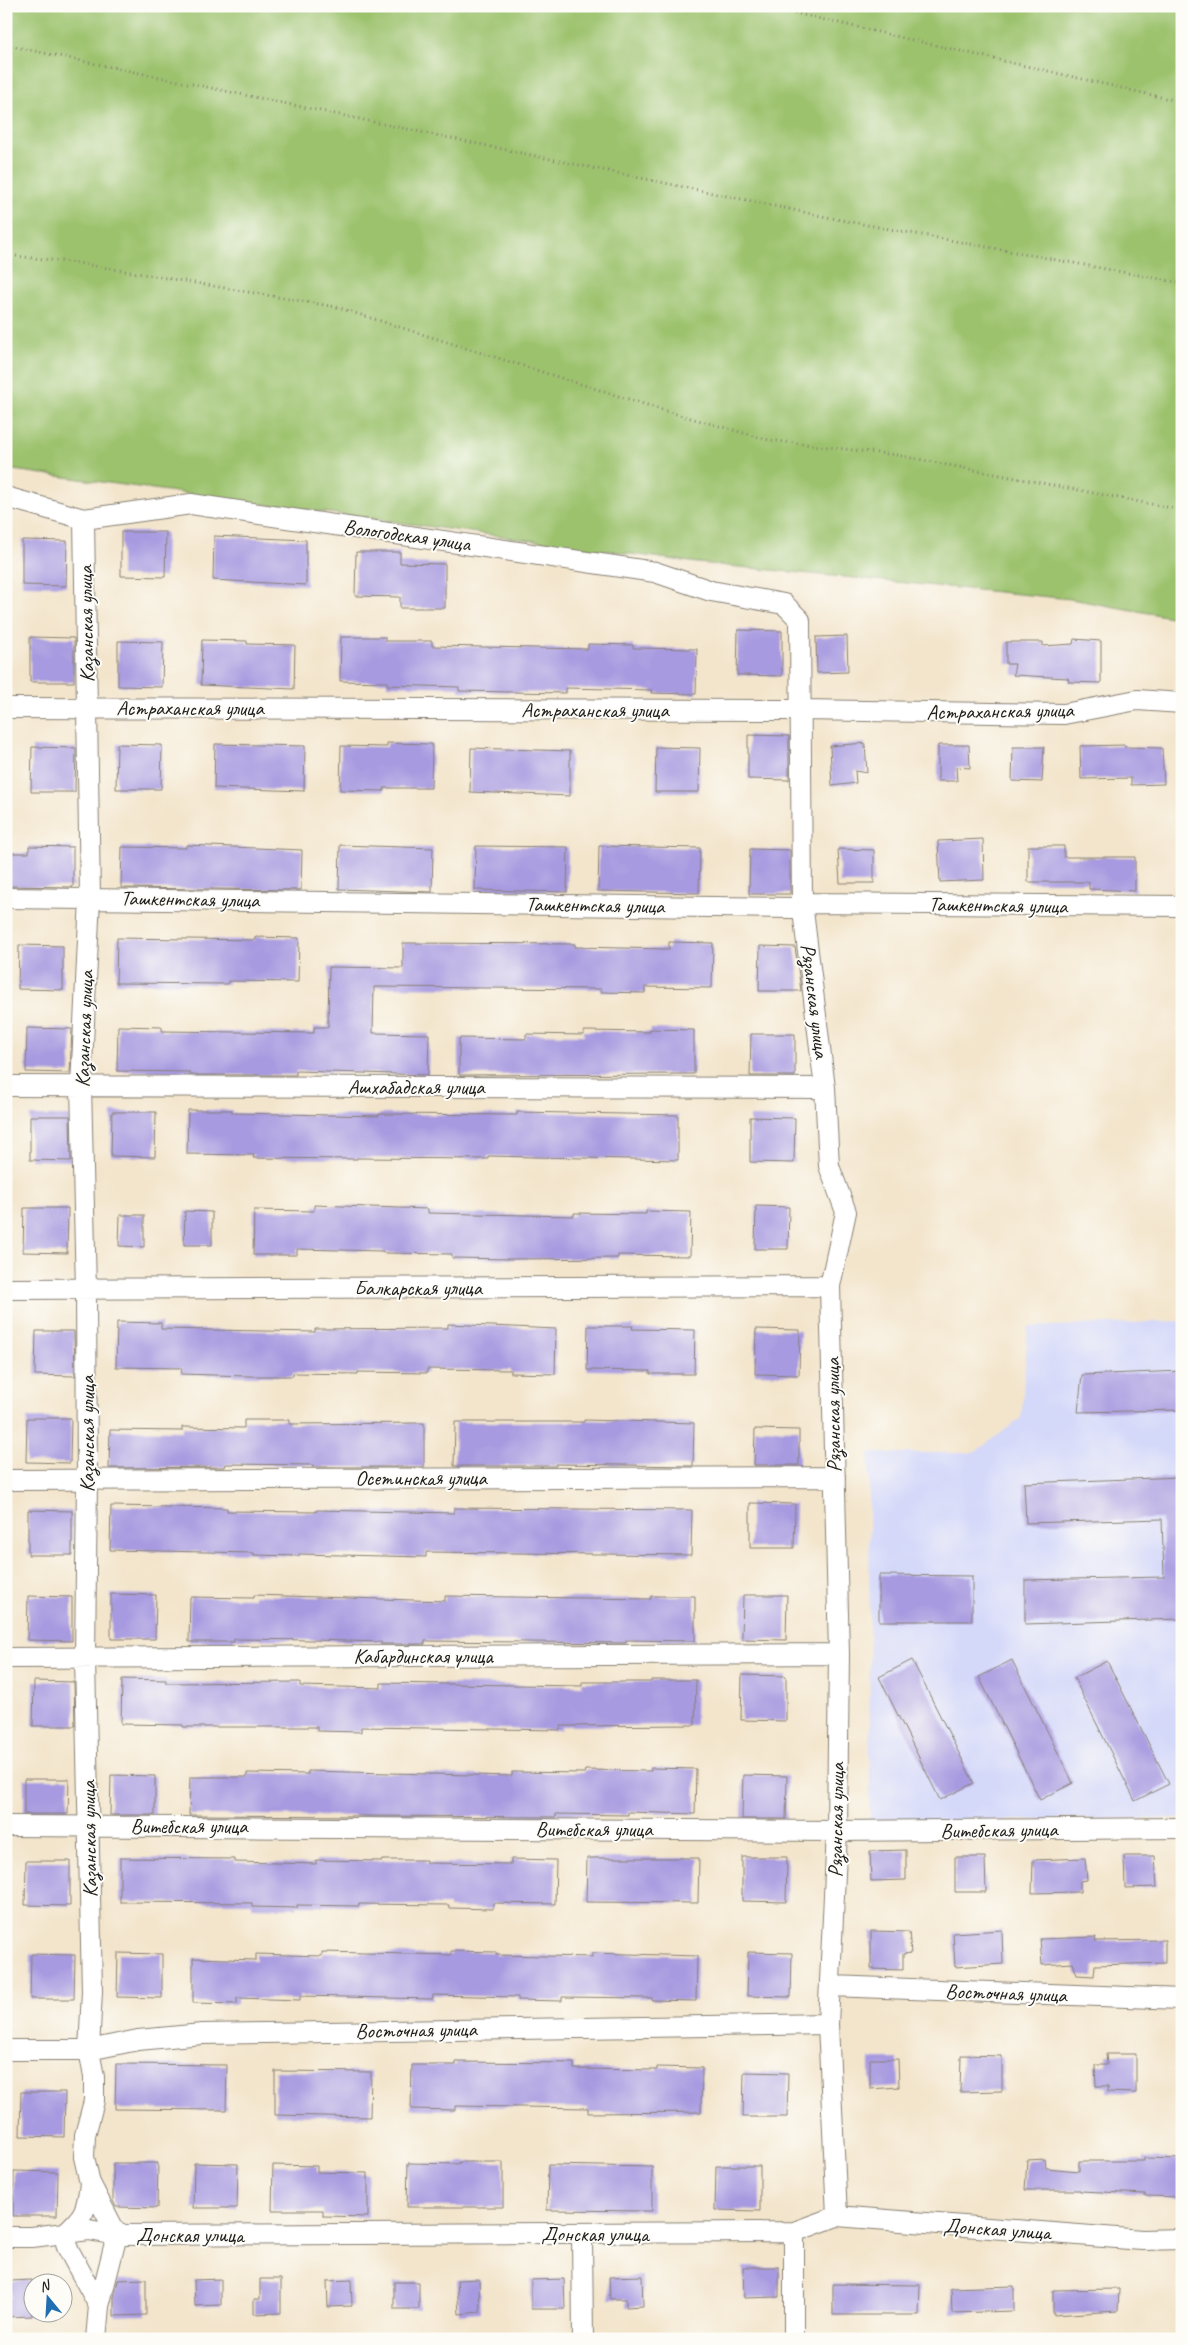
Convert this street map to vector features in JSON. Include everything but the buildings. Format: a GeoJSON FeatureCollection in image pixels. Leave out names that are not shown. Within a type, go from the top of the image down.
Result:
{"type":"FeatureCollection","features":[{"type":"Feature","properties":{"kind":"street","name":"Вологодская улица"},"geometry":{"type":"LineString","coordinates":[[6,497],[84,519],[191,504],[654,572],[711,591],[784,604],[800,620]]}},
{"type":"Feature","properties":{"kind":"street","name":"Казанская улица"},"geometry":{"type":"LineString","coordinates":[[84,519],[90,898],[81,1086],[88,1479],[85,1658],[92,1992],[89,2050],[94,2077],[94,2101],[85,2135],[84,2157],[90,2183],[116,2235]]}},
{"type":"Feature","properties":{"kind":"street","name":"Рязанская улица"},"geometry":{"type":"LineString","coordinates":[[800,620],[802,903],[825,1088],[829,1166],[846,1212],[830,1286],[839,1654],[837,1831],[828,2024],[837,2216]]}},
{"type":"Feature","properties":{"kind":"street","name":"Астраханская улица"},"geometry":{"type":"LineString","coordinates":[[6,708],[802,710],[1064,714],[1137,700],[1182,703]]}},
{"type":"Feature","properties":{"kind":"street","name":"Ташкентская улица"},"geometry":{"type":"LineString","coordinates":[[6,898],[793,908],[802,903],[1182,906]]}},
{"type":"Feature","properties":{"kind":"street","name":"Ашхабадская улица"},"geometry":{"type":"LineString","coordinates":[[6,1086],[825,1088]]}},
{"type":"Feature","properties":{"kind":"street","name":"Балкарская улица"},"geometry":{"type":"LineString","coordinates":[[6,1289],[830,1286]]}},
{"type":"Feature","properties":{"kind":"street","name":"Осетинская улица"},"geometry":{"type":"LineString","coordinates":[[6,1480],[835,1477]]}},
{"type":"Feature","properties":{"kind":"street","name":"Кабардинская улица"},"geometry":{"type":"LineString","coordinates":[[6,1658],[839,1654]]}},
{"type":"Feature","properties":{"kind":"street","name":"Витебская улица"},"geometry":{"type":"LineString","coordinates":[[6,1826],[837,1831],[1182,1828]]}},
{"type":"Feature","properties":{"kind":"street","name":"Восточная улица"},"geometry":{"type":"LineString","coordinates":[[831,1986],[1182,1999]]}},
{"type":"Feature","properties":{"kind":"street","name":"Восточная улица"},"geometry":{"type":"LineString","coordinates":[[6,2050],[89,2050],[138,2040],[202,2034],[828,2024]]}},
{"type":"Feature","properties":{"kind":"street"},"geometry":{"type":"LineString","coordinates":[[90,2183],[88,2203],[81,2219],[64,2234],[67,2247],[99,2306]]}},
{"type":"Feature","properties":{"kind":"street","name":"Донская улица"},"geometry":{"type":"LineString","coordinates":[[6,2237],[32,2237],[89,2230],[116,2235],[794,2232],[837,2216],[1142,2240],[1182,2239]]}},
{"type":"Feature","properties":{"kind":"street"},"geometry":{"type":"LineString","coordinates":[[794,2232],[794,2339]]}},
{"type":"Feature","properties":{"kind":"street"},"geometry":{"type":"LineString","coordinates":[[582,2234],[583,2339]]}},
{"type":"Feature","properties":{"kind":"street"},"geometry":{"type":"LineString","coordinates":[[96,2339],[99,2306],[116,2235]]}},
{"type":"Feature","properties":{"kind":"path"},"geometry":{"type":"LineString","coordinates":[[765,6],[1182,102]]}},
{"type":"Feature","properties":{"kind":"path"},"geometry":{"type":"LineString","coordinates":[[6,45],[846,220],[1182,283]]}},
{"type":"Feature","properties":{"kind":"path"},"geometry":{"type":"LineString","coordinates":[[6,255],[78,263],[336,308],[669,412],[769,440],[896,455],[1182,510]]}},
{"type":"Feature","properties":{"kind":"shaded area"},"geometry":{"type":"Polygon","coordinates":[[[1182,1321],[1182,1818],[870,1822],[869,1453],[974,1453],[1021,1418],[1028,1327],[1182,1321]]]}},
{"type":"Feature","properties":{"kind":"green space"},"geometry":{"type":"Polygon","coordinates":[[[6,6],[1182,6],[1182,619],[1071,599],[698,563],[6,469],[6,6]]]}}]}
